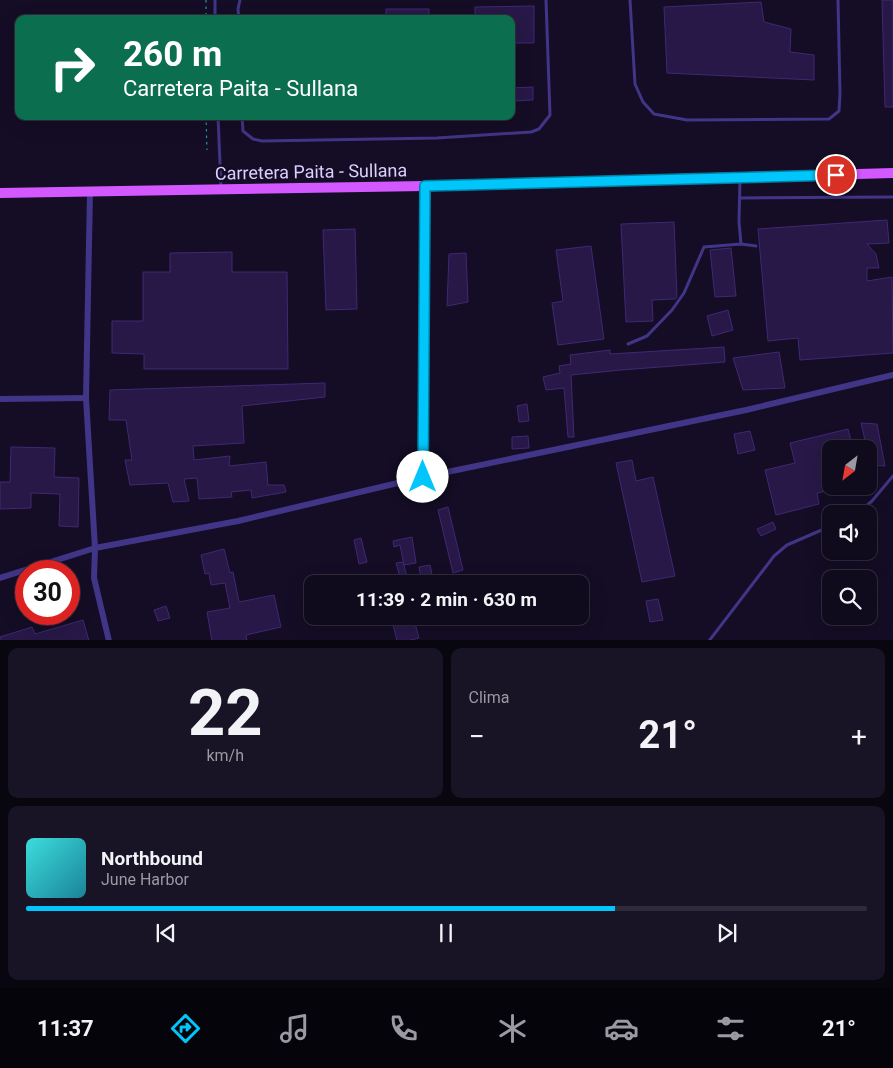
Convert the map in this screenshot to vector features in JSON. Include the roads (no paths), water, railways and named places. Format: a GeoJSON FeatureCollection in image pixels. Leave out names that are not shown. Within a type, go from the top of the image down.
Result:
{"type":"FeatureCollection","features":[{"type":"Feature","properties":{"kind":"main road","name":"Carretera Paita - Sullana"},"geometry":{"type":"LineString","coordinates":[[0,193],[425,186],[893,174]]}},
{"type":"Feature","properties":{"kind":"street"},"geometry":{"type":"LineString","coordinates":[[423,477],[425,186]]}},
{"type":"Feature","properties":{"kind":"street"},"geometry":{"type":"LineString","coordinates":[[90,192],[86,398],[95,548],[94,578],[109,640]]}},
{"type":"Feature","properties":{"kind":"street"},"geometry":{"type":"LineString","coordinates":[[0,578],[95,548],[238,521],[423,477],[746,410],[893,375]]}},
{"type":"Feature","properties":{"kind":"street"},"geometry":{"type":"LineString","coordinates":[[0,399],[86,398]]}},
{"type":"Feature","properties":{"kind":"lane"},"geometry":{"type":"LineString","coordinates":[[214,0],[215,15]]}},
{"type":"Feature","properties":{"kind":"lane"},"geometry":{"type":"LineString","coordinates":[[239,15],[240,0]]}},
{"type":"Feature","properties":{"kind":"lane"},"geometry":{"type":"LineString","coordinates":[[242,120],[243,131],[253,139],[262,141],[437,138],[531,132],[538,129],[550,115],[546,0]]}},
{"type":"Feature","properties":{"kind":"lane"},"geometry":{"type":"LineString","coordinates":[[630,0],[635,84],[643,102],[654,114],[687,120],[829,119],[839,111],[838,0]]}},
{"type":"Feature","properties":{"kind":"lane"},"geometry":{"type":"LineString","coordinates":[[218,120],[221,190]]}},
{"type":"Feature","properties":{"kind":"lane"},"geometry":{"type":"LineString","coordinates":[[740,179],[739,222],[741,244]]}},
{"type":"Feature","properties":{"kind":"lane"},"geometry":{"type":"LineString","coordinates":[[740,198],[893,197]]}},
{"type":"Feature","properties":{"kind":"lane"},"geometry":{"type":"LineString","coordinates":[[628,344],[646,336],[672,310],[684,293],[704,247],[741,244],[756,246]]}},
{"type":"Feature","properties":{"kind":"lane"},"geometry":{"type":"LineString","coordinates":[[867,505],[893,476]]}},
{"type":"Feature","properties":{"kind":"lane"},"geometry":{"type":"LineString","coordinates":[[709,640],[774,556],[788,545],[822,530]]}}]}
